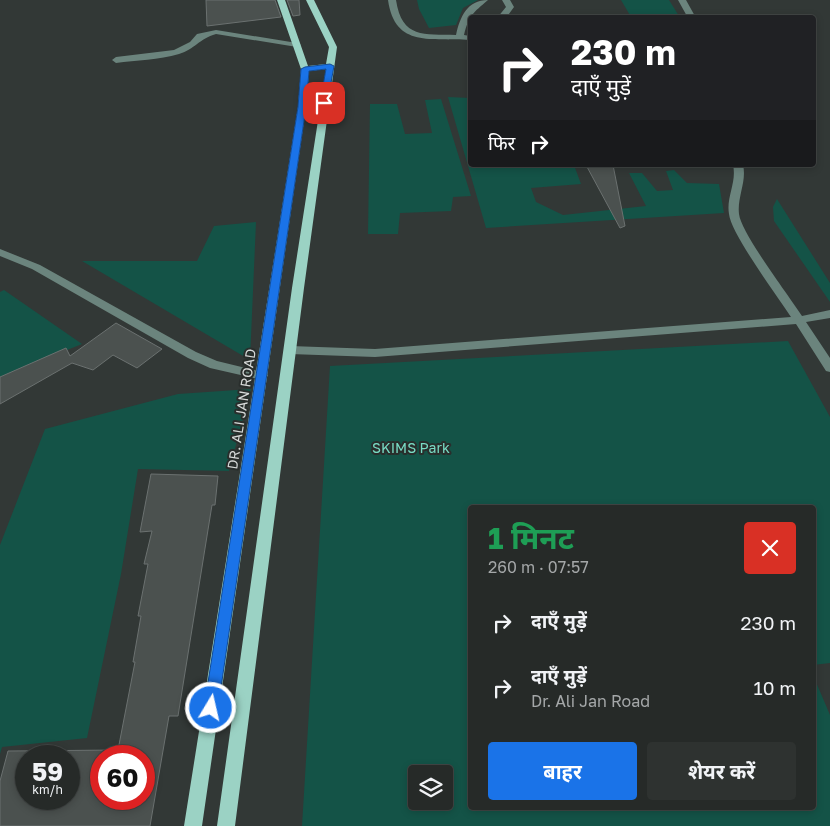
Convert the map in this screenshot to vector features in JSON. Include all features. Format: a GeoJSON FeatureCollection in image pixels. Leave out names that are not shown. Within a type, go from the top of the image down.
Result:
{"type":"FeatureCollection","features":[{"type":"Feature","properties":{"kind":"main road","name":"DR. ALI JAN ROAD"},"geometry":{"type":"LineString","coordinates":[[193,826],[302,107],[305,69],[281,0]]}},
{"type":"Feature","properties":{"kind":"main road"},"geometry":{"type":"LineString","coordinates":[[226,826],[333,47],[310,0]]}},
{"type":"Feature","properties":{"kind":"main road"},"geometry":{"type":"LineString","coordinates":[[305,69],[330,66]]}},
{"type":"Feature","properties":{"kind":"street"},"geometry":{"type":"LineString","coordinates":[[392,0],[397,21],[408,33],[468,38]]}},
{"type":"Feature","properties":{"kind":"street"},"geometry":{"type":"LineString","coordinates":[[460,36],[464,16],[475,5],[484,0]]}},
{"type":"Feature","properties":{"kind":"street"},"geometry":{"type":"LineString","coordinates":[[503,15],[510,7],[506,0]]}},
{"type":"Feature","properties":{"kind":"street"},"geometry":{"type":"LineString","coordinates":[[682,0],[690,15]]}},
{"type":"Feature","properties":{"kind":"street"},"geometry":{"type":"LineString","coordinates":[[116,60],[176,52],[193,44],[200,36],[216,32],[297,46]]}},
{"type":"Feature","properties":{"kind":"street"},"geometry":{"type":"LineString","coordinates":[[738,167],[740,173],[733,203],[734,216],[748,243],[830,368]]}},
{"type":"Feature","properties":{"kind":"street"},"geometry":{"type":"LineString","coordinates":[[0,252],[36,267],[214,365],[262,376]]}},
{"type":"Feature","properties":{"kind":"street"},"geometry":{"type":"LineString","coordinates":[[290,350],[375,353],[799,320],[830,314]]}},
{"type":"Feature","properties":{"kind":"green space"},"geometry":{"type":"Polygon","coordinates":[[[417,0],[478,0],[463,8],[456,25],[429,28],[419,9],[417,0]]]}},
{"type":"Feature","properties":{"kind":"green space"},"geometry":{"type":"Polygon","coordinates":[[[621,0],[669,0],[678,15],[630,15],[621,0]]]}},
{"type":"Feature","properties":{"kind":"green space"},"geometry":{"type":"Polygon","coordinates":[[[448,97],[468,98],[468,166],[448,97]]]}},
{"type":"Feature","properties":{"kind":"green space"},"geometry":{"type":"Polygon","coordinates":[[[441,99],[471,196],[453,197],[451,211],[400,213],[398,234],[368,234],[370,104],[397,104],[405,134],[432,133],[425,100],[441,99]]]}},
{"type":"Feature","properties":{"kind":"green space"},"geometry":{"type":"Polygon","coordinates":[[[468,167],[575,167],[581,184],[531,188],[536,202],[563,215],[646,206],[629,173],[642,173],[657,191],[673,190],[666,171],[674,170],[687,183],[719,184],[724,213],[486,228],[468,167]]]}},
{"type":"Feature","properties":{"kind":"green space"},"geometry":{"type":"Polygon","coordinates":[[[777,199],[830,283],[830,302],[774,221],[773,207],[777,199]]]}},
{"type":"Feature","properties":{"kind":"green space"},"geometry":{"type":"Polygon","coordinates":[[[256,222],[250,360],[82,261],[197,261],[214,226],[256,222]]]}},
{"type":"Feature","properties":{"kind":"green space"},"geometry":{"type":"Polygon","coordinates":[[[4,290],[82,344],[0,377],[0,292],[4,290]]]}},
{"type":"Feature","properties":{"kind":"green space","name":"SKIMS Park"},"geometry":{"type":"Polygon","coordinates":[[[788,341],[830,417],[830,663],[816,665],[816,505],[468,505],[468,810],[816,810],[816,682],[830,715],[830,826],[302,826],[330,366],[788,341]]]}},
{"type":"Feature","properties":{"kind":"green space"},"geometry":{"type":"Polygon","coordinates":[[[251,389],[229,471],[138,469],[121,574],[87,738],[2,747],[0,754],[0,545],[45,429],[178,394],[251,389]]]}},
{"type":"Feature","properties":{"kind":"building"},"geometry":{"type":"Polygon","coordinates":[[[206,0],[275,0],[281,17],[207,26],[206,0]]]}},
{"type":"Feature","properties":{"kind":"building"},"geometry":{"type":"Polygon","coordinates":[[[287,0],[299,0],[300,15],[293,16],[287,0]]]}},
{"type":"Feature","properties":{"kind":"building"},"geometry":{"type":"Polygon","coordinates":[[[587,167],[613,167],[625,226],[620,228],[587,167]]]}},
{"type":"Feature","properties":{"kind":"building"},"geometry":{"type":"Polygon","coordinates":[[[116,323],[162,349],[137,368],[113,355],[93,370],[72,363],[0,404],[0,377],[66,348],[70,356],[116,323]]]}},
{"type":"Feature","properties":{"kind":"building"},"geometry":{"type":"Polygon","coordinates":[[[151,474],[218,476],[215,505],[212,505],[178,716],[169,716],[155,797],[155,745],[119,745],[135,662],[133,662],[141,616],[138,616],[148,564],[144,564],[152,531],[140,532],[151,474]]]}},
{"type":"Feature","properties":{"kind":"building"},"geometry":{"type":"Polygon","coordinates":[[[80,750],[90,750],[90,810],[153,810],[150,826],[0,826],[0,781],[8,751],[15,751],[15,810],[80,810],[80,750]]]}},
{"type":"Feature","properties":{"kind":"route"},"geometry":{"type":"LineString","coordinates":[[211,708],[302,107],[305,69],[330,66],[324,103]]}}]}
